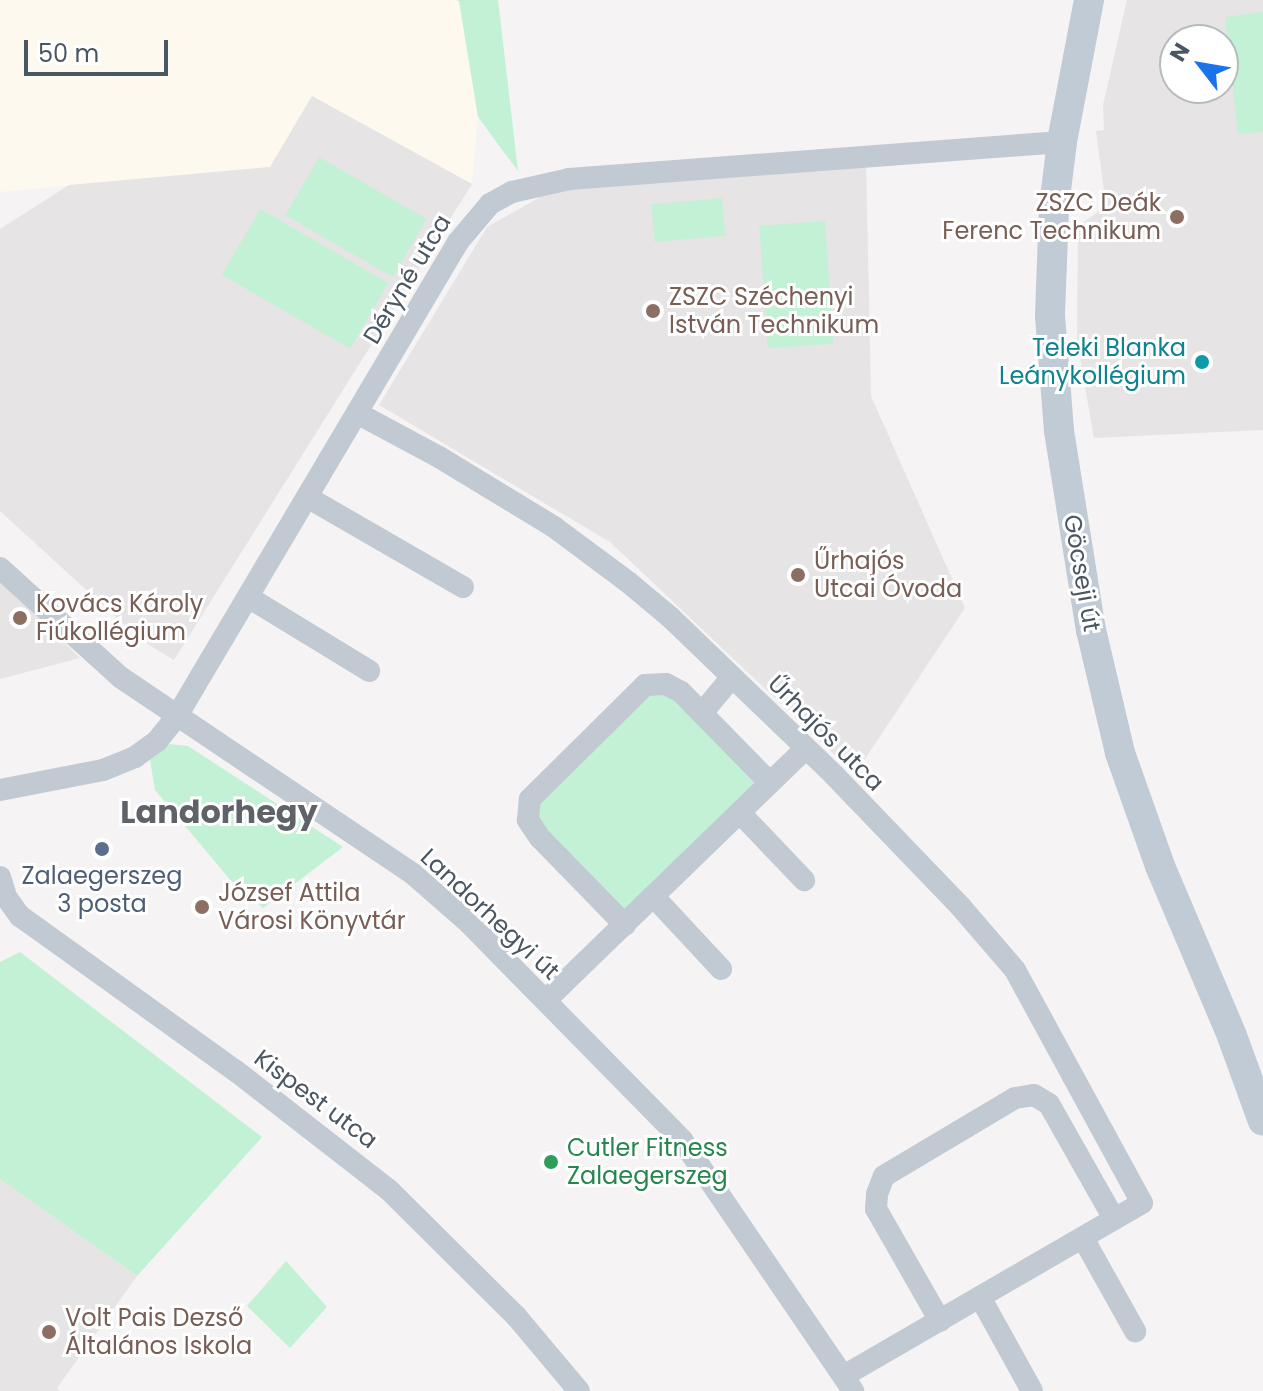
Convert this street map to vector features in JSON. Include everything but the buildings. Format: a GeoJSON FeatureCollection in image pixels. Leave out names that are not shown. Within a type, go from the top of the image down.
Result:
{"type":"FeatureCollection","features":[{"type":"Feature","properties":{"kind":"main road","name":"Göcseji út"},"geometry":{"type":"LineString","coordinates":[[1089,0],[1062,142],[1051,250],[1052,359],[1059,431],[1096,655],[1120,753],[1263,1121]]}},
{"type":"Feature","properties":{"kind":"street","name":"Déryné utca"},"geometry":{"type":"LineString","coordinates":[[0,790],[103,770],[127,760],[157,741],[177,716],[458,242],[490,204],[512,192],[569,179],[1062,142]]}},
{"type":"Feature","properties":{"kind":"street","name":"Űrhajós utca"},"geometry":{"type":"LineString","coordinates":[[357,413],[439,457],[554,527],[649,600],[806,748],[960,906],[1015,970],[1142,1203],[1114,1219]]}},
{"type":"Feature","properties":{"kind":"street"},"geometry":{"type":"LineString","coordinates":[[307,497],[463,587]]}},
{"type":"Feature","properties":{"kind":"street","name":"Landorhegyi út"},"geometry":{"type":"LineString","coordinates":[[0,568],[120,677],[413,874],[546,1000],[682,1140],[849,1383]]}},
{"type":"Feature","properties":{"kind":"street"},"geometry":{"type":"LineString","coordinates":[[248,597],[369,671]]}},
{"type":"Feature","properties":{"kind":"street"},"geometry":{"type":"LineString","coordinates":[[702,713],[732,677]]}},
{"type":"Feature","properties":{"kind":"street"},"geometry":{"type":"LineString","coordinates":[[625,925],[540,838],[528,820],[530,799],[645,685],[666,684],[681,692],[770,783]]}},
{"type":"Feature","properties":{"kind":"street"},"geometry":{"type":"LineString","coordinates":[[546,1000],[655,898],[806,748]]}},
{"type":"Feature","properties":{"kind":"street"},"geometry":{"type":"LineString","coordinates":[[740,813],[804,880]]}},
{"type":"Feature","properties":{"kind":"street","name":"Kispest utca"},"geometry":{"type":"LineString","coordinates":[[0,877],[6,897],[20,916],[236,1071],[389,1190],[516,1316],[579,1391]]}},
{"type":"Feature","properties":{"kind":"street"},"geometry":{"type":"LineString","coordinates":[[655,898],[721,969]]}},
{"type":"Feature","properties":{"kind":"street"},"geometry":{"type":"LineString","coordinates":[[849,1383],[940,1321],[1114,1219],[1049,1104],[1034,1095],[1015,1098],[884,1176],[877,1194],[876,1209],[940,1321]]}},
{"type":"Feature","properties":{"kind":"street"},"geometry":{"type":"LineString","coordinates":[[1083,1238],[1135,1331]]}},
{"type":"Feature","properties":{"kind":"street"},"geometry":{"type":"LineString","coordinates":[[980,1297],[1032,1391]]}},
{"type":"Feature","properties":{"kind":"shaded area"},"geometry":{"type":"Polygon","coordinates":[[[0,0],[459,0],[478,117],[472,184],[312,96],[270,167],[0,192],[0,0]]]}},
{"type":"Feature","properties":{"kind":"shaded area","name":"ZSZC Deák Ferenc Technikum"},"geometry":{"type":"Polygon","coordinates":[[[1127,0],[1263,0],[1263,430],[1094,438],[1077,341],[1078,226],[1106,206],[1096,131],[1104,130],[1103,105],[1127,0]]]}},
{"type":"Feature","properties":{"kind":"shaded area"},"geometry":{"type":"Polygon","coordinates":[[[312,96],[472,184],[174,660],[141,640],[0,511],[0,229],[69,185],[270,167],[312,96]]]}},
{"type":"Feature","properties":{"kind":"shaded area","name":"ZSZC Széchenyi István Technikum"},"geometry":{"type":"Polygon","coordinates":[[[866,160],[871,396],[965,608],[855,774],[610,542],[379,405],[487,227],[558,187],[866,160]]]}},
{"type":"Feature","properties":{"kind":"shaded area","name":"Kovács Károly Fiúkollégium"},"geometry":{"type":"Polygon","coordinates":[[[0,578],[80,658],[0,679],[0,578]]]}},
{"type":"Feature","properties":{"kind":"shaded area","name":"Volt Pais Dezső Általános Iskola"},"geometry":{"type":"Polygon","coordinates":[[[0,1179],[137,1276],[57,1388],[60,1391],[0,1391],[0,1179]]]}},
{"type":"Feature","properties":{"kind":"green space"},"geometry":{"type":"Polygon","coordinates":[[[456,0],[498,0],[518,171],[478,117],[459,1],[456,0]]]}},
{"type":"Feature","properties":{"kind":"green space"},"geometry":{"type":"Polygon","coordinates":[[[1263,12],[1263,132],[1238,134],[1235,104],[1239,104],[1239,24],[1226,24],[1225,17],[1263,12]]]}},
{"type":"Feature","properties":{"kind":"green space"},"geometry":{"type":"Polygon","coordinates":[[[319,157],[426,219],[393,277],[286,215],[319,157]]]}},
{"type":"Feature","properties":{"kind":"green space"},"geometry":{"type":"Polygon","coordinates":[[[722,198],[725,236],[655,242],[651,204],[722,198]]]}},
{"type":"Feature","properties":{"kind":"green space"},"geometry":{"type":"Polygon","coordinates":[[[260,209],[388,283],[350,349],[222,275],[260,209]]]}},
{"type":"Feature","properties":{"kind":"green space"},"geometry":{"type":"Polygon","coordinates":[[[825,221],[834,344],[768,348],[759,226],[825,221]]]}},
{"type":"Feature","properties":{"kind":"green space"},"geometry":{"type":"Polygon","coordinates":[[[666,684],[770,783],[625,925],[544,841],[530,799],[645,685],[666,684]]]}},
{"type":"Feature","properties":{"kind":"green space"},"geometry":{"type":"Polygon","coordinates":[[[168,744],[188,746],[343,847],[263,908],[232,882],[155,790],[150,760],[168,744]]]}},
{"type":"Feature","properties":{"kind":"green space"},"geometry":{"type":"Polygon","coordinates":[[[20,952],[262,1137],[137,1276],[0,1179],[0,962],[20,952]]]}},
{"type":"Feature","properties":{"kind":"green space"},"geometry":{"type":"Polygon","coordinates":[[[286,1261],[327,1307],[290,1348],[247,1306],[286,1261]]]}},
{"type":"Feature","properties":{"kind":"place","name":"ZSZC Deák Ferenc Technikum"},"geometry":{"type":"Point","coordinates":[1177,217]}},
{"type":"Feature","properties":{"kind":"place","name":"ZSZC Széchenyi István Technikum"},"geometry":{"type":"Point","coordinates":[653,311]}},
{"type":"Feature","properties":{"kind":"place","name":"Teleki Blanka Leánykollégium"},"geometry":{"type":"Point","coordinates":[1202,362]}},
{"type":"Feature","properties":{"kind":"place","name":"Űrhajós Utcai Óvoda"},"geometry":{"type":"Point","coordinates":[798,575]}},
{"type":"Feature","properties":{"kind":"place","name":"Kovács Károly Fiúkollégium"},"geometry":{"type":"Point","coordinates":[20,618]}},
{"type":"Feature","properties":{"kind":"place","name":"Zalaegerszeg 3 posta"},"geometry":{"type":"Point","coordinates":[102,849]}},
{"type":"Feature","properties":{"kind":"place","name":"József Attila Városi Könyvtár"},"geometry":{"type":"Point","coordinates":[202,907]}},
{"type":"Feature","properties":{"kind":"place","name":"Cutler Fitness Zalaegerszeg"},"geometry":{"type":"Point","coordinates":[551,1162]}},
{"type":"Feature","properties":{"kind":"place","name":"Volt Pais Dezső Általános Iskola"},"geometry":{"type":"Point","coordinates":[49,1332]}},
{"type":"Feature","properties":{"kind":"district","name":"Landorhegy"},"geometry":{"type":"Point","coordinates":[219,812]}}]}
